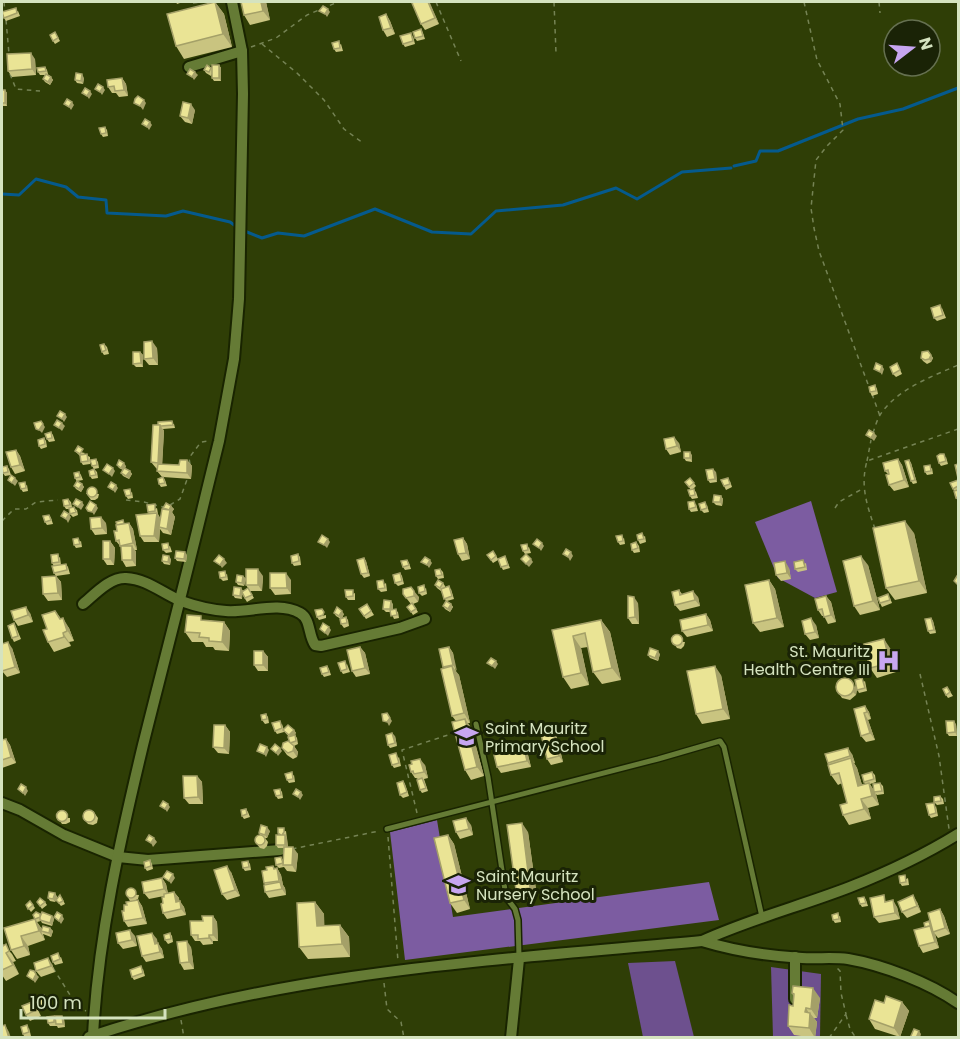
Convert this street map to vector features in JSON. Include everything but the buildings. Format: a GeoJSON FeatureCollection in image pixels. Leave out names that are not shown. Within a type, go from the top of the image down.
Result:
{"type":"FeatureCollection","features":[{"type":"Feature","properties":{"kind":"street"},"geometry":{"type":"LineString","coordinates":[[232,2],[242,51],[242,190],[238,318],[234,360],[219,441],[126,816],[104,924],[97,969],[91,1037],[178,1011],[263,992],[382,973],[702,941],[863,882],[917,859],[954,836]]}},
{"type":"Feature","properties":{"kind":"street"},"geometry":{"type":"LineString","coordinates":[[189,67],[242,51]]}},
{"type":"Feature","properties":{"kind":"street"},"geometry":{"type":"LineString","coordinates":[[83,604],[100,590],[124,578],[156,587],[180,600],[226,611],[252,611],[269,608],[296,611],[306,620],[315,645],[321,646],[400,628],[425,619]]}},
{"type":"Feature","properties":{"kind":"street"},"geometry":{"type":"LineString","coordinates":[[2,803],[20,810],[64,835],[118,857],[148,860],[280,850]]}},
{"type":"Feature","properties":{"kind":"street"},"geometry":{"type":"LineString","coordinates":[[702,941],[727,949],[795,957],[847,959],[881,968],[945,993],[958,1003]]}},
{"type":"Feature","properties":{"kind":"street"},"geometry":{"type":"LineString","coordinates":[[794,1011],[795,957]]}},
{"type":"Feature","properties":{"kind":"street"},"geometry":{"type":"LineString","coordinates":[[511,1038],[519,959]]}},
{"type":"Feature","properties":{"kind":"lane"},"geometry":{"type":"LineString","coordinates":[[476,724],[492,802],[506,897],[515,909],[518,920],[519,959]]}},
{"type":"Feature","properties":{"kind":"lane"},"geometry":{"type":"LineString","coordinates":[[387,829],[720,741],[726,758],[762,918]]}},
{"type":"Feature","properties":{"kind":"path"},"geometry":{"type":"LineString","coordinates":[[4,2],[9,56]]}},
{"type":"Feature","properties":{"kind":"path"},"geometry":{"type":"LineString","coordinates":[[193,3],[202,2]]}},
{"type":"Feature","properties":{"kind":"path"},"geometry":{"type":"LineString","coordinates":[[242,51],[276,38],[307,15],[338,2]]}},
{"type":"Feature","properties":{"kind":"path"},"geometry":{"type":"LineString","coordinates":[[436,2],[461,61]]}},
{"type":"Feature","properties":{"kind":"path"},"geometry":{"type":"LineString","coordinates":[[554,2],[556,52]]}},
{"type":"Feature","properties":{"kind":"path"},"geometry":{"type":"LineString","coordinates":[[804,2],[817,60],[840,104],[843,130],[816,160],[812,208],[814,228],[819,251],[880,416]]}},
{"type":"Feature","properties":{"kind":"path"},"geometry":{"type":"LineString","coordinates":[[879,2],[880,13]]}},
{"type":"Feature","properties":{"kind":"path"},"geometry":{"type":"LineString","coordinates":[[262,44],[297,73],[324,100],[344,129],[363,143]]}},
{"type":"Feature","properties":{"kind":"path"},"geometry":{"type":"LineString","coordinates":[[10,66],[10,76],[16,88],[40,91]]}},
{"type":"Feature","properties":{"kind":"path"},"geometry":{"type":"LineString","coordinates":[[874,528],[863,489],[863,475],[870,442],[880,416],[904,392],[921,381],[958,366]]}},
{"type":"Feature","properties":{"kind":"path"},"geometry":{"type":"LineString","coordinates":[[867,461],[958,429]]}},
{"type":"Feature","properties":{"kind":"path"},"geometry":{"type":"LineString","coordinates":[[126,500],[165,508],[180,499],[190,470],[189,458],[201,442],[219,441]]}},
{"type":"Feature","properties":{"kind":"path"},"geometry":{"type":"LineString","coordinates":[[2,485],[2,492]]}},
{"type":"Feature","properties":{"kind":"path"},"geometry":{"type":"LineString","coordinates":[[835,508],[839,502],[863,489]]}},
{"type":"Feature","properties":{"kind":"path"},"geometry":{"type":"LineString","coordinates":[[2,521],[14,509],[26,508],[36,502],[58,500]]}},
{"type":"Feature","properties":{"kind":"path"},"geometry":{"type":"LineString","coordinates":[[2,531],[2,548]]}},
{"type":"Feature","properties":{"kind":"path"},"geometry":{"type":"LineString","coordinates":[[920,674],[954,836]]}},
{"type":"Feature","properties":{"kind":"path"},"geometry":{"type":"LineString","coordinates":[[418,820],[402,750],[454,733]]}},
{"type":"Feature","properties":{"kind":"path"},"geometry":{"type":"LineString","coordinates":[[280,850],[387,829],[399,971]]}},
{"type":"Feature","properties":{"kind":"path"},"geometry":{"type":"LineString","coordinates":[[827,959],[840,971],[841,993],[846,1014],[850,1029],[856,1038]]}},
{"type":"Feature","properties":{"kind":"path"},"geometry":{"type":"LineString","coordinates":[[49,961],[77,1006],[94,1016]]}},
{"type":"Feature","properties":{"kind":"path"},"geometry":{"type":"LineString","coordinates":[[382,973],[387,1009],[401,1022],[404,1038]]}},
{"type":"Feature","properties":{"kind":"path"},"geometry":{"type":"LineString","coordinates":[[178,1011],[184,1038]]}},
{"type":"Feature","properties":{"kind":"path"},"geometry":{"type":"LineString","coordinates":[[829,1038],[846,1014]]}},
{"type":"Feature","properties":{"kind":"shaded area"},"geometry":{"type":"Polygon","coordinates":[[[811,501],[837,592],[815,598],[778,578],[755,522],[811,501]]]}},
{"type":"Feature","properties":{"kind":"shaded area"},"geometry":{"type":"Polygon","coordinates":[[[437,820],[453,917],[709,882],[719,920],[405,960],[390,832],[437,820]]]}},
{"type":"Feature","properties":{"kind":"shaded area"},"geometry":{"type":"Polygon","coordinates":[[[675,961],[694,1037],[643,1037],[628,963],[675,961]]]}},
{"type":"Feature","properties":{"kind":"shaded area"},"geometry":{"type":"Polygon","coordinates":[[[771,967],[821,974],[820,1037],[773,1037],[771,967]]]}},
{"type":"Feature","properties":{"kind":"waterway"},"geometry":{"type":"LineString","coordinates":[[734,166],[756,161],[760,151],[778,151],[858,119],[903,109],[958,88]]}},
{"type":"Feature","properties":{"kind":"waterway"},"geometry":{"type":"LineString","coordinates":[[242,230],[262,238],[278,233],[304,236],[375,209],[432,232],[471,234],[496,211],[563,205],[616,188],[637,199],[682,172],[731,168]]}},
{"type":"Feature","properties":{"kind":"waterway"},"geometry":{"type":"LineString","coordinates":[[2,194],[19,195],[36,179],[66,187],[78,197],[106,200],[107,213],[166,216],[183,211],[230,222],[237,227]]}},
{"type":"Feature","properties":{"kind":"place","name":"St. Mauritz Health Centre III"},"geometry":{"type":"Point","coordinates":[888,660]}},
{"type":"Feature","properties":{"kind":"place","name":"Saint Mauritz Primary School"},"geometry":{"type":"Point","coordinates":[467,737]}},
{"type":"Feature","properties":{"kind":"place","name":"Saint Mauritz Nursery School"},"geometry":{"type":"Point","coordinates":[458,885]}}]}
